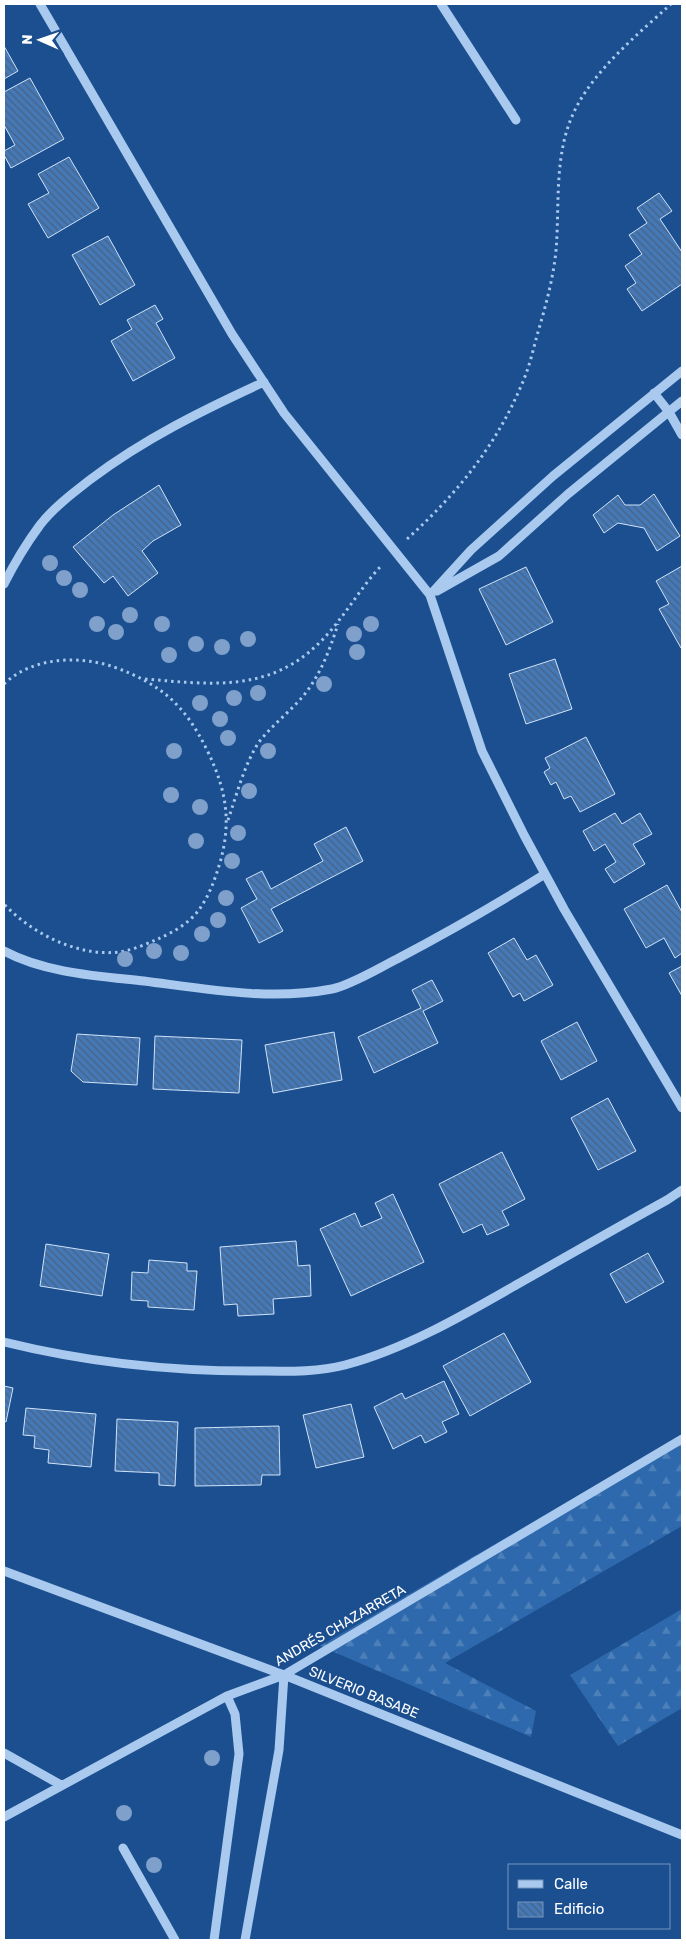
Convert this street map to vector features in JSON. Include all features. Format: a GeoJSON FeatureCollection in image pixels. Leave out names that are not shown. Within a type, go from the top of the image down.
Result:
{"type":"FeatureCollection","features":[{"type":"Feature","properties":{"kind":"street"},"geometry":{"type":"LineString","coordinates":[[40,4],[232,334],[284,413],[430,595],[482,751],[564,910],[682,1108]]}},
{"type":"Feature","properties":{"kind":"street"},"geometry":{"type":"LineString","coordinates":[[441,4],[516,120]]}},
{"type":"Feature","properties":{"kind":"street"},"geometry":{"type":"LineString","coordinates":[[430,595],[471,550],[553,476],[682,371]]}},
{"type":"Feature","properties":{"kind":"street"},"geometry":{"type":"LineString","coordinates":[[4,584],[16,561],[40,524],[67,498],[103,470],[156,435],[198,412],[264,382]]}},
{"type":"Feature","properties":{"kind":"street"},"geometry":{"type":"LineString","coordinates":[[654,393],[669,412],[682,435]]}},
{"type":"Feature","properties":{"kind":"street"},"geometry":{"type":"LineString","coordinates":[[430,595],[499,556],[568,494],[682,401]]}},
{"type":"Feature","properties":{"kind":"street"},"geometry":{"type":"LineString","coordinates":[[4,951],[44,966],[92,974],[227,991],[300,994],[335,988],[373,971],[471,920],[545,874]]}},
{"type":"Feature","properties":{"kind":"street"},"geometry":{"type":"LineString","coordinates":[[4,1342],[100,1362],[160,1368],[284,1372],[343,1365],[369,1358],[472,1310],[682,1190]]}},
{"type":"Feature","properties":{"kind":"street"},"geometry":{"type":"LineString","coordinates":[[667,1200],[682,1196]]}},
{"type":"Feature","properties":{"kind":"street","name":"ANDRÉS CHAZARRETA"},"geometry":{"type":"LineString","coordinates":[[4,1817],[227,1696],[284,1675],[682,1439]]}},
{"type":"Feature","properties":{"kind":"street","name":"SILVERIO BASABE"},"geometry":{"type":"LineString","coordinates":[[4,1571],[284,1675],[682,1835]]}},
{"type":"Feature","properties":{"kind":"street"},"geometry":{"type":"LineString","coordinates":[[245,1940],[279,1750],[284,1675]]}},
{"type":"Feature","properties":{"kind":"street"},"geometry":{"type":"LineString","coordinates":[[214,1940],[239,1754],[235,1714],[227,1696]]}},
{"type":"Feature","properties":{"kind":"street"},"geometry":{"type":"LineString","coordinates":[[4,1753],[61,1785]]}},
{"type":"Feature","properties":{"kind":"street"},"geometry":{"type":"LineString","coordinates":[[123,1848],[175,1940]]}},
{"type":"Feature","properties":{"kind":"path"},"geometry":{"type":"LineString","coordinates":[[145,679],[209,684],[238,683],[257,678],[295,662],[316,646],[339,621],[373,574],[452,495],[477,464],[522,386],[551,287],[556,249],[561,163],[567,131],[577,106],[626,44],[671,4]]}},
{"type":"Feature","properties":{"kind":"path"},"geometry":{"type":"LineString","coordinates":[[4,904],[27,925],[59,942],[90,950],[119,952],[148,943],[174,930],[198,912],[216,877],[224,849],[228,821],[248,762],[269,730],[303,696],[317,678],[339,621]]}},
{"type":"Feature","properties":{"kind":"path"},"geometry":{"type":"LineString","coordinates":[[4,684],[20,672],[39,665],[70,660],[92,661],[145,679],[162,690],[176,704],[191,722],[203,741],[222,785],[228,821]]}},
{"type":"Feature","properties":{"kind":"green space"},"geometry":{"type":"Polygon","coordinates":[[[682,1435],[682,1526],[445,1663],[536,1711],[531,1737],[320,1646],[682,1435]]]}},
{"type":"Feature","properties":{"kind":"green space"},"geometry":{"type":"Polygon","coordinates":[[[682,1609],[682,1708],[618,1746],[570,1675],[682,1609]]]}},
{"type":"Feature","properties":{"kind":"building"},"geometry":{"type":"Polygon","coordinates":[[[4,46],[18,71],[4,79],[4,46]]]}},
{"type":"Feature","properties":{"kind":"building"},"geometry":{"type":"Polygon","coordinates":[[[30,78],[64,139],[11,168],[4,155],[4,151],[15,145],[4,125],[4,92],[30,78]]]}},
{"type":"Feature","properties":{"kind":"building"},"geometry":{"type":"Polygon","coordinates":[[[69,157],[99,208],[48,238],[28,204],[49,193],[38,174],[69,157]]]}},
{"type":"Feature","properties":{"kind":"building"},"geometry":{"type":"Polygon","coordinates":[[[659,193],[672,211],[660,219],[682,252],[682,284],[642,311],[627,289],[636,283],[625,266],[642,254],[629,235],[647,223],[637,208],[659,193]]]}},
{"type":"Feature","properties":{"kind":"building"},"geometry":{"type":"Polygon","coordinates":[[[108,236],[135,285],[100,305],[72,255],[108,236]]]}},
{"type":"Feature","properties":{"kind":"building"},"geometry":{"type":"Polygon","coordinates":[[[155,305],[163,319],[156,323],[175,358],[133,381],[111,341],[132,329],[127,320],[155,305]]]}},
{"type":"Feature","properties":{"kind":"building"},"geometry":{"type":"Polygon","coordinates":[[[159,485],[181,525],[153,541],[142,551],[158,573],[128,596],[113,576],[104,583],[73,547],[113,515],[159,485]]]}},
{"type":"Feature","properties":{"kind":"building"},"geometry":{"type":"Polygon","coordinates":[[[654,494],[680,536],[657,551],[644,528],[618,523],[604,533],[593,515],[618,495],[625,505],[640,505],[654,494]]]}},
{"type":"Feature","properties":{"kind":"building"},"geometry":{"type":"Polygon","coordinates":[[[682,566],[681,648],[659,609],[669,604],[656,581],[682,566]]]}},
{"type":"Feature","properties":{"kind":"building"},"geometry":{"type":"Polygon","coordinates":[[[526,567],[553,622],[506,645],[479,589],[526,567]]]}},
{"type":"Feature","properties":{"kind":"building"},"geometry":{"type":"Polygon","coordinates":[[[555,659],[572,709],[526,724],[509,674],[555,659]]]}},
{"type":"Feature","properties":{"kind":"building"},"geometry":{"type":"Polygon","coordinates":[[[586,737],[615,794],[580,812],[571,796],[564,799],[556,782],[551,785],[544,772],[550,768],[545,758],[586,737]]]}},
{"type":"Feature","properties":{"kind":"building"},"geometry":{"type":"Polygon","coordinates":[[[615,813],[622,824],[640,813],[652,834],[633,844],[645,864],[614,883],[605,869],[616,862],[605,844],[594,851],[583,831],[615,813]]]}},
{"type":"Feature","properties":{"kind":"building"},"geometry":{"type":"Polygon","coordinates":[[[346,827],[363,861],[271,909],[283,931],[259,943],[241,908],[257,899],[246,879],[262,871],[271,889],[323,861],[314,844],[346,827]]]}},
{"type":"Feature","properties":{"kind":"building"},"geometry":{"type":"Polygon","coordinates":[[[667,885],[682,912],[682,953],[675,958],[664,938],[646,948],[624,909],[667,885]]]}},
{"type":"Feature","properties":{"kind":"building"},"geometry":{"type":"Polygon","coordinates":[[[514,938],[527,960],[536,955],[553,985],[524,1001],[520,993],[513,997],[488,953],[514,938]]]}},
{"type":"Feature","properties":{"kind":"building"},"geometry":{"type":"Polygon","coordinates":[[[682,966],[682,996],[669,973],[682,966]]]}},
{"type":"Feature","properties":{"kind":"building"},"geometry":{"type":"Polygon","coordinates":[[[432,980],[443,1001],[423,1011],[438,1043],[374,1073],[358,1037],[421,1008],[412,990],[432,980]]]}},
{"type":"Feature","properties":{"kind":"building"},"geometry":{"type":"Polygon","coordinates":[[[577,1022],[597,1061],[561,1080],[541,1041],[577,1022]]]}},
{"type":"Feature","properties":{"kind":"building"},"geometry":{"type":"Polygon","coordinates":[[[334,1032],[342,1080],[273,1093],[265,1045],[334,1032]]]}},
{"type":"Feature","properties":{"kind":"building"},"geometry":{"type":"Polygon","coordinates":[[[77,1034],[140,1038],[137,1085],[83,1082],[71,1071],[77,1034]]]}},
{"type":"Feature","properties":{"kind":"building"},"geometry":{"type":"Polygon","coordinates":[[[155,1036],[242,1040],[239,1093],[153,1089],[155,1036]]]}},
{"type":"Feature","properties":{"kind":"building"},"geometry":{"type":"Polygon","coordinates":[[[608,1098],[636,1151],[598,1170],[571,1118],[608,1098]]]}},
{"type":"Feature","properties":{"kind":"building"},"geometry":{"type":"Polygon","coordinates":[[[502,1152],[525,1199],[502,1211],[509,1225],[487,1235],[482,1224],[463,1233],[439,1184],[502,1152]]]}},
{"type":"Feature","properties":{"kind":"building"},"geometry":{"type":"Polygon","coordinates":[[[393,1194],[424,1262],[351,1296],[320,1229],[355,1213],[361,1227],[382,1218],[375,1203],[393,1194]]]}},
{"type":"Feature","properties":{"kind":"building"},"geometry":{"type":"Polygon","coordinates":[[[296,1241],[298,1266],[310,1265],[311,1296],[273,1299],[274,1314],[238,1316],[237,1304],[224,1305],[220,1247],[296,1241]]]}},
{"type":"Feature","properties":{"kind":"building"},"geometry":{"type":"Polygon","coordinates":[[[46,1244],[109,1254],[102,1296],[40,1286],[46,1244]]]}},
{"type":"Feature","properties":{"kind":"building"},"geometry":{"type":"Polygon","coordinates":[[[648,1253],[664,1282],[626,1303],[610,1274],[648,1253]]]}},
{"type":"Feature","properties":{"kind":"building"},"geometry":{"type":"Polygon","coordinates":[[[149,1260],[187,1263],[187,1271],[197,1271],[194,1310],[148,1307],[148,1301],[131,1300],[132,1272],[148,1273],[149,1260]]]}},
{"type":"Feature","properties":{"kind":"building"},"geometry":{"type":"Polygon","coordinates":[[[504,1333],[531,1382],[470,1416],[443,1366],[504,1333]]]}},
{"type":"Feature","properties":{"kind":"building"},"geometry":{"type":"Polygon","coordinates":[[[444,1381],[459,1414],[442,1422],[447,1432],[425,1443],[421,1435],[393,1449],[374,1407],[402,1393],[405,1399],[444,1381]]]}},
{"type":"Feature","properties":{"kind":"building"},"geometry":{"type":"Polygon","coordinates":[[[4,1386],[13,1388],[6,1422],[4,1421],[4,1386]]]}},
{"type":"Feature","properties":{"kind":"building"},"geometry":{"type":"Polygon","coordinates":[[[351,1404],[364,1457],[316,1468],[303,1415],[351,1404]]]}},
{"type":"Feature","properties":{"kind":"building"},"geometry":{"type":"Polygon","coordinates":[[[26,1408],[96,1414],[91,1467],[48,1463],[49,1450],[34,1448],[35,1436],[23,1435],[26,1408]]]}},
{"type":"Feature","properties":{"kind":"building"},"geometry":{"type":"Polygon","coordinates":[[[117,1419],[178,1422],[175,1486],[159,1485],[159,1473],[115,1471],[117,1419]]]}},
{"type":"Feature","properties":{"kind":"building"},"geometry":{"type":"Polygon","coordinates":[[[279,1426],[280,1475],[262,1475],[261,1485],[195,1486],[195,1428],[279,1426]]]}}]}
